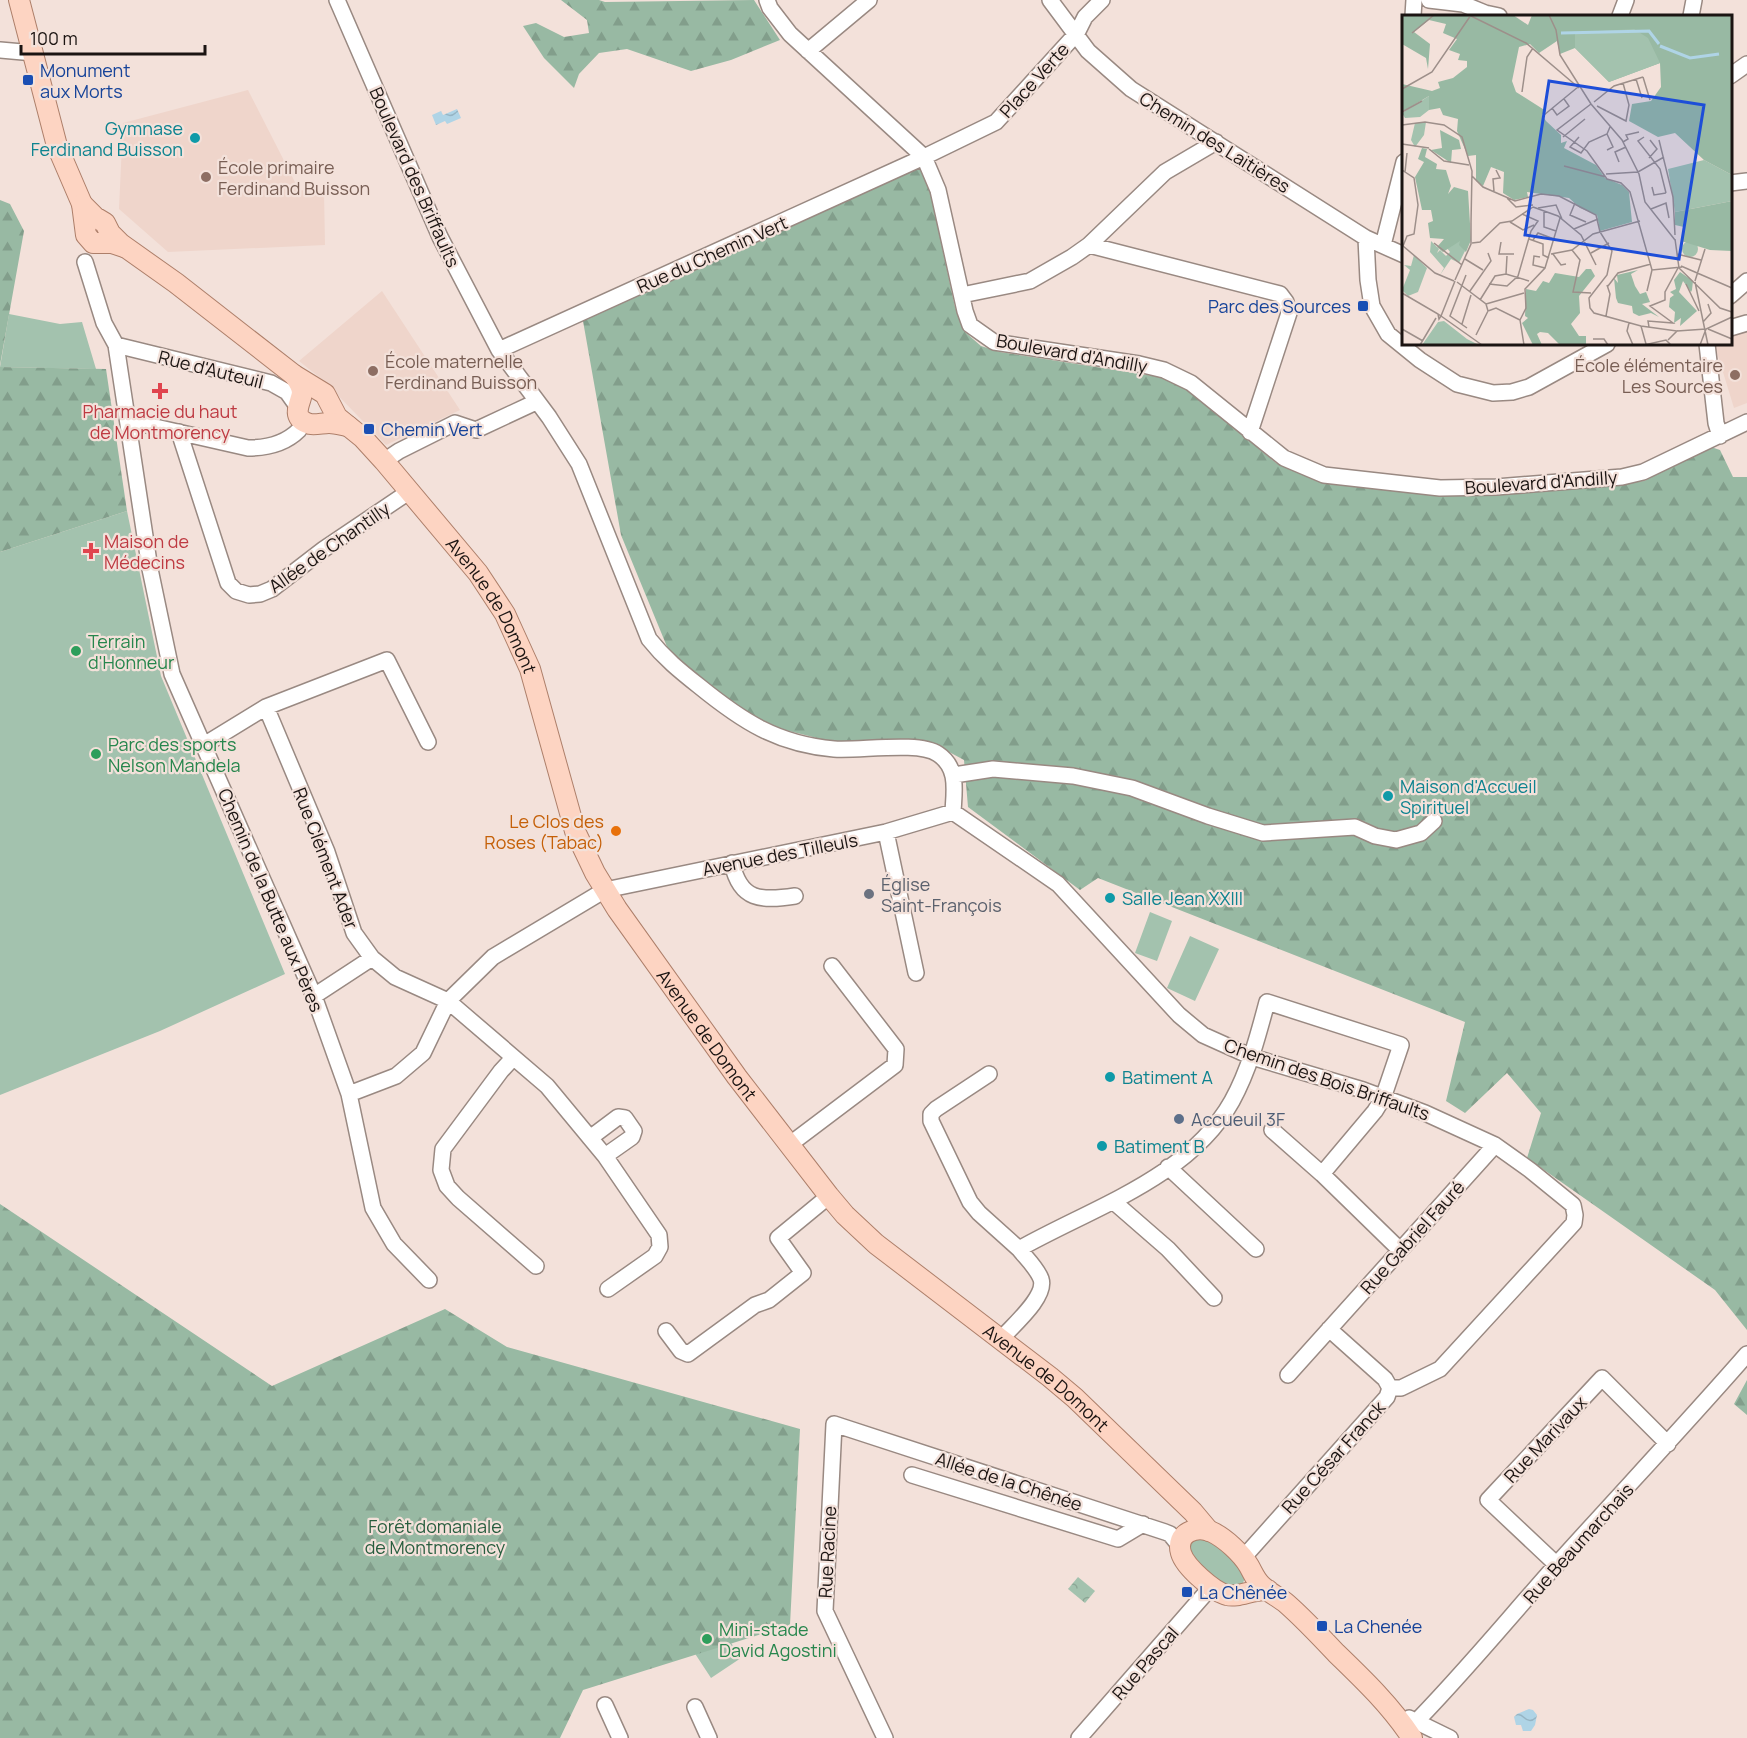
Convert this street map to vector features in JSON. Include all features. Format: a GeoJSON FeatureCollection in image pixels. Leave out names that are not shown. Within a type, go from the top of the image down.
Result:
{"type":"FeatureCollection","features":[{"type":"Feature","properties":{"kind":"main road"},"geometry":{"type":"LineString","coordinates":[[19,0],[57,146],[96,233],[114,237],[294,375],[301,387],[306,413],[330,423],[348,426]]}},
{"type":"Feature","properties":{"kind":"main road","name":"Avenue de Domont"},"geometry":{"type":"LineString","coordinates":[[306,413],[327,418],[331,406],[337,417],[363,438],[410,491],[493,593],[515,633],[534,680],[575,831],[586,857],[605,890],[737,1077],[845,1215],[876,1244],[1075,1398],[1209,1531],[1219,1535],[1268,1590],[1290,1607],[1389,1706],[1416,1729]]}},
{"type":"Feature","properties":{"kind":"main road"},"geometry":{"type":"LineString","coordinates":[[1180,1501],[1187,1519],[1180,1537],[1180,1553],[1186,1564],[1211,1587],[1227,1595],[1235,1596],[1245,1592],[1268,1590]]}},
{"type":"Feature","properties":{"kind":"main road"},"geometry":{"type":"LineString","coordinates":[[1180,1537],[1197,1529],[1209,1531]]}},
{"type":"Feature","properties":{"kind":"main road"},"geometry":{"type":"LineString","coordinates":[[1245,1592],[1252,1583],[1247,1565]]}},
{"type":"Feature","properties":{"kind":"street","name":"Boulevard des Briffaults"},"geometry":{"type":"LineString","coordinates":[[337,0],[440,237],[499,350]]}},
{"type":"Feature","properties":{"kind":"street","name":"Boulevard d'Andilly"},"geometry":{"type":"LineString","coordinates":[[767,0],[780,22],[808,51],[924,157],[938,189],[970,324],[994,342],[1139,364],[1164,370],[1191,383],[1284,458],[1324,475],[1440,488],[1496,487],[1622,477],[1643,472],[1747,422]]}},
{"type":"Feature","properties":{"kind":"street"},"geometry":{"type":"LineString","coordinates":[[808,51],[869,0]]}},
{"type":"Feature","properties":{"kind":"street","name":"Chemin des Laitières"},"geometry":{"type":"LineString","coordinates":[[1050,0],[1077,33],[1088,51],[1131,89],[1366,238],[1402,254]]}},
{"type":"Feature","properties":{"kind":"street","name":"Place Verte"},"geometry":{"type":"LineString","coordinates":[[924,157],[996,122],[1077,33],[1085,17],[1102,0]]}},
{"type":"Feature","properties":{"kind":"street"},"geometry":{"type":"LineString","coordinates":[[1413,15],[1414,0]]}},
{"type":"Feature","properties":{"kind":"street"},"geometry":{"type":"LineString","coordinates":[[1429,0],[1463,4],[1494,15]]}},
{"type":"Feature","properties":{"kind":"street"},"geometry":{"type":"LineString","coordinates":[[1620,15],[1626,0]]}},
{"type":"Feature","properties":{"kind":"street"},"geometry":{"type":"LineString","coordinates":[[1691,15],[1694,0]]}},
{"type":"Feature","properties":{"kind":"street"},"geometry":{"type":"LineString","coordinates":[[0,50],[34,53]]}},
{"type":"Feature","properties":{"kind":"street"},"geometry":{"type":"LineString","coordinates":[[1732,75],[1747,64]]}},
{"type":"Feature","properties":{"kind":"street"},"geometry":{"type":"LineString","coordinates":[[962,295],[1030,280],[1089,245],[1165,172],[1216,142]]}},
{"type":"Feature","properties":{"kind":"street","name":"Rue du Chemin Vert"},"geometry":{"type":"LineString","coordinates":[[499,350],[924,157]]}},
{"type":"Feature","properties":{"kind":"street"},"geometry":{"type":"LineString","coordinates":[[1383,246],[1402,171]]}},
{"type":"Feature","properties":{"kind":"street"},"geometry":{"type":"LineString","coordinates":[[1732,183],[1747,181]]}},
{"type":"Feature","properties":{"kind":"street","name":"Chemin de la Butte aux Pères"},"geometry":{"type":"LineString","coordinates":[[96,233],[85,262],[104,323],[116,345],[150,569],[172,674],[314,996],[349,1094],[373,1208],[394,1244],[429,1280]]}},
{"type":"Feature","properties":{"kind":"street"},"geometry":{"type":"LineString","coordinates":[[1366,238],[1372,306],[1388,334],[1420,360],[1457,384],[1493,393],[1512,392],[1529,387],[1605,345]]}},
{"type":"Feature","properties":{"kind":"street"},"geometry":{"type":"LineString","coordinates":[[1089,245],[1280,294],[1287,303],[1289,313],[1250,432]]}},
{"type":"Feature","properties":{"kind":"street"},"geometry":{"type":"LineString","coordinates":[[1732,295],[1747,281]]}},
{"type":"Feature","properties":{"kind":"street"},"geometry":{"type":"LineString","coordinates":[[1732,328],[1747,322]]}},
{"type":"Feature","properties":{"kind":"street","name":"Rue d'Auteuil"},"geometry":{"type":"LineString","coordinates":[[116,345],[271,383],[287,392],[306,413]]}},
{"type":"Feature","properties":{"kind":"street"},"geometry":{"type":"LineString","coordinates":[[1707,345],[1716,423],[1720,436]]}},
{"type":"Feature","properties":{"kind":"street"},"geometry":{"type":"LineString","coordinates":[[499,350],[549,417],[579,464],[649,639],[664,658],[732,712],[775,736],[834,749],[920,747],[936,752],[950,764],[954,775],[953,812]]}},
{"type":"Feature","properties":{"kind":"street"},"geometry":{"type":"LineString","coordinates":[[384,461],[455,423],[476,430],[536,402]]}},
{"type":"Feature","properties":{"kind":"street"},"geometry":{"type":"LineString","coordinates":[[129,421],[248,448],[265,448],[289,439],[306,413]]}},
{"type":"Feature","properties":{"kind":"street","name":"Allée de Chantilly"},"geometry":{"type":"LineString","coordinates":[[179,432],[228,583],[236,591],[249,595],[260,594],[272,589],[324,549],[410,491]]}},
{"type":"Feature","properties":{"kind":"street"},"geometry":{"type":"LineString","coordinates":[[204,745],[266,707],[387,660],[428,742]]}},
{"type":"Feature","properties":{"kind":"street","name":"Rue Clément Ader"},"geometry":{"type":"LineString","coordinates":[[266,707],[327,852],[354,933],[372,957],[395,977],[448,1001],[547,1086],[605,1156],[659,1235],[660,1247],[655,1256],[608,1289]]}},
{"type":"Feature","properties":{"kind":"street"},"geometry":{"type":"LineString","coordinates":[[954,775],[993,769],[1073,776],[1132,788],[1263,833],[1355,827],[1375,836],[1396,840],[1421,833],[1434,821]]}},
{"type":"Feature","properties":{"kind":"street","name":"Avenue des Tilleuls"},"geometry":{"type":"LineString","coordinates":[[349,1094],[396,1076],[423,1053],[448,1001],[493,957],[605,890],[886,832],[953,812]]}},
{"type":"Feature","properties":{"kind":"street","name":"Chemin des Bois Briffaults"},"geometry":{"type":"LineString","coordinates":[[953,812],[1058,884],[1179,1015],[1203,1035],[1252,1057],[1363,1090],[1425,1113],[1494,1145],[1530,1170],[1573,1205],[1575,1215]]}},
{"type":"Feature","properties":{"kind":"street"},"geometry":{"type":"LineString","coordinates":[[886,832],[916,973]]}},
{"type":"Feature","properties":{"kind":"street"},"geometry":{"type":"LineString","coordinates":[[732,863],[736,880],[743,891],[772,899],[795,896]]}},
{"type":"Feature","properties":{"kind":"street"},"geometry":{"type":"LineString","coordinates":[[314,996],[372,957]]}},
{"type":"Feature","properties":{"kind":"street"},"geometry":{"type":"LineString","coordinates":[[789,1145],[895,1065],[896,1049],[831,966]]}},
{"type":"Feature","properties":{"kind":"street"},"geometry":{"type":"LineString","coordinates":[[1019,1249],[1114,1202],[1168,1167],[1206,1138],[1232,1102],[1252,1057],[1267,1002],[1401,1045],[1383,1098],[1375,1111],[1322,1174]]}},
{"type":"Feature","properties":{"kind":"street"},"geometry":{"type":"LineString","coordinates":[[513,1058],[443,1149],[441,1170],[447,1186],[458,1198],[536,1266]]}},
{"type":"Feature","properties":{"kind":"street"},"geometry":{"type":"LineString","coordinates":[[989,1074],[936,1109],[931,1114],[931,1121],[970,1202],[1019,1249],[1042,1282],[1042,1288],[1036,1300],[1001,1339]]}},
{"type":"Feature","properties":{"kind":"street"},"geometry":{"type":"LineString","coordinates":[[590,1138],[618,1117],[625,1118],[634,1131],[632,1137],[605,1156]]}},
{"type":"Feature","properties":{"kind":"street"},"geometry":{"type":"LineString","coordinates":[[1272,1130],[1322,1174],[1400,1250]]}},
{"type":"Feature","properties":{"kind":"street","name":"Rue Gabriel Fauré"},"geometry":{"type":"LineString","coordinates":[[1288,1375],[1494,1145]]}},
{"type":"Feature","properties":{"kind":"street"},"geometry":{"type":"LineString","coordinates":[[1168,1167],[1256,1249]]}},
{"type":"Feature","properties":{"kind":"street"},"geometry":{"type":"LineString","coordinates":[[666,1331],[681,1351],[688,1354],[755,1305],[769,1300],[803,1273],[778,1238],[829,1196]]}},
{"type":"Feature","properties":{"kind":"street"},"geometry":{"type":"LineString","coordinates":[[1114,1202],[1168,1249],[1214,1298]]}},
{"type":"Feature","properties":{"kind":"street","name":"Rue César Franck"},"geometry":{"type":"LineString","coordinates":[[1247,1565],[1387,1397],[1390,1388],[1401,1388],[1440,1369],[1574,1223],[1575,1215]]}},
{"type":"Feature","properties":{"kind":"street"},"geometry":{"type":"LineString","coordinates":[[1329,1329],[1385,1379],[1390,1388]]}},
{"type":"Feature","properties":{"kind":"street","name":"Rue Beaumarchais"},"geometry":{"type":"LineString","coordinates":[[1416,1729],[1445,1692],[1557,1564],[1668,1444],[1747,1354]]}},
{"type":"Feature","properties":{"kind":"street","name":"Rue Marivaux"},"geometry":{"type":"LineString","coordinates":[[1557,1564],[1488,1500],[1602,1378],[1668,1444]]}},
{"type":"Feature","properties":{"kind":"street","name":"Allée de la Chênée"},"geometry":{"type":"LineString","coordinates":[[834,1424],[1180,1537]]}},
{"type":"Feature","properties":{"kind":"street","name":"Rue Racine"},"geometry":{"type":"LineString","coordinates":[[834,1424],[825,1611],[885,1738]]}},
{"type":"Feature","properties":{"kind":"street"},"geometry":{"type":"LineString","coordinates":[[912,1475],[1118,1539],[1143,1524]]}},
{"type":"Feature","properties":{"kind":"street","name":"Rue Pascal"},"geometry":{"type":"LineString","coordinates":[[1079,1738],[1211,1587]]}},
{"type":"Feature","properties":{"kind":"street"},"geometry":{"type":"LineString","coordinates":[[605,1705],[620,1738]]}},
{"type":"Feature","properties":{"kind":"street"},"geometry":{"type":"LineString","coordinates":[[695,1707],[709,1738]]}},
{"type":"Feature","properties":{"kind":"street"},"geometry":{"type":"LineString","coordinates":[[1416,1729],[1448,1738]]}},
{"type":"Feature","properties":{"kind":"shaded area","name":"École primaire Ferdinand Buisson"},"geometry":{"type":"Polygon","coordinates":[[[248,90],[299,190],[324,192],[325,245],[168,252],[119,209],[123,123],[248,90]]]}},
{"type":"Feature","properties":{"kind":"shaded area","name":"École maternelle Ferdinand Buisson"},"geometry":{"type":"Polygon","coordinates":[[[382,291],[460,410],[386,445],[324,381],[299,361],[382,291]]]}},
{"type":"Feature","properties":{"kind":"shaded area","name":"École élémentaire Les Sources"},"geometry":{"type":"Polygon","coordinates":[[[1747,331],[1747,403],[1734,408],[1715,346],[1732,345],[1732,337],[1747,331]]]}},
{"type":"Feature","properties":{"kind":"green space"},"geometry":{"type":"Polygon","coordinates":[[[561,0],[605,2],[754,0],[780,40],[731,60],[691,71],[627,49],[599,53],[579,74],[574,88],[544,58],[523,26],[536,23],[564,37],[589,33],[587,20],[561,0]]]}},
{"type":"Feature","properties":{"kind":"green space"},"geometry":{"type":"Polygon","coordinates":[[[921,167],[930,191],[955,307],[965,332],[981,346],[1000,352],[1166,378],[1189,390],[1276,463],[1325,481],[1505,492],[1644,481],[1711,447],[1720,450],[1733,477],[1747,477],[1747,1330],[1715,1290],[1527,1158],[1541,1113],[1507,1073],[1465,1113],[1446,1101],[1465,1022],[1098,878],[1080,890],[968,807],[964,760],[938,746],[833,742],[757,723],[670,654],[621,535],[583,321],[921,167]]]}},
{"type":"Feature","properties":{"kind":"green space"},"geometry":{"type":"Polygon","coordinates":[[[0,200],[10,204],[24,231],[0,365],[0,200]]]}},
{"type":"Feature","properties":{"kind":"green space"},"geometry":{"type":"Polygon","coordinates":[[[9,314],[60,324],[82,322],[96,369],[0,367],[9,314]]]}},
{"type":"Feature","properties":{"kind":"green space"},"geometry":{"type":"Polygon","coordinates":[[[0,367],[106,369],[127,511],[0,552],[0,367]]]}},
{"type":"Feature","properties":{"kind":"green space","name":"Parc des sports Nelson Mandela"},"geometry":{"type":"Polygon","coordinates":[[[127,511],[161,676],[285,974],[160,1031],[0,1095],[0,552],[127,511]]]}},
{"type":"Feature","properties":{"kind":"green space"},"geometry":{"type":"Polygon","coordinates":[[[1150,912],[1172,921],[1157,961],[1135,953],[1150,912]]]}},
{"type":"Feature","properties":{"kind":"green space"},"geometry":{"type":"Polygon","coordinates":[[[1190,936],[1219,949],[1195,1001],[1167,988],[1190,936]]]}},
{"type":"Feature","properties":{"kind":"green space","name":"Forêt domaniale de Montmorency"},"geometry":{"type":"Polygon","coordinates":[[[0,1204],[272,1386],[445,1309],[507,1347],[800,1429],[790,1625],[583,1690],[560,1738],[0,1738],[0,1204]]]}},
{"type":"Feature","properties":{"kind":"green space"},"geometry":{"type":"Polygon","coordinates":[[[1747,1380],[1747,1415],[1734,1404],[1747,1380]]]}},
{"type":"Feature","properties":{"kind":"green space"},"geometry":{"type":"Polygon","coordinates":[[[1203,1534],[1241,1566],[1246,1576],[1242,1585],[1228,1589],[1192,1559],[1188,1552],[1189,1541],[1203,1534]]]}},
{"type":"Feature","properties":{"kind":"green space"},"geometry":{"type":"Polygon","coordinates":[[[1078,1577],[1095,1591],[1085,1603],[1068,1589],[1078,1577]]]}},
{"type":"Feature","properties":{"kind":"green space","name":"Mini-stade David Agostini"},"geometry":{"type":"Polygon","coordinates":[[[703,1600],[741,1658],[711,1678],[673,1620],[703,1600]]]}},
{"type":"Feature","properties":{"kind":"water"},"geometry":{"type":"Polygon","coordinates":[[[457,109],[461,118],[447,124],[445,121],[436,125],[432,115],[441,111],[443,115],[457,109]]]}},
{"type":"Feature","properties":{"kind":"water"},"geometry":{"type":"Polygon","coordinates":[[[1529,1709],[1537,1715],[1535,1725],[1531,1731],[1523,1731],[1521,1725],[1516,1725],[1514,1717],[1529,1709]]]}},
{"type":"Feature","properties":{"kind":"place","name":"Monument aux Morts"},"geometry":{"type":"Point","coordinates":[28,80]}},
{"type":"Feature","properties":{"kind":"place","name":"Gymnase Ferdinand Buisson"},"geometry":{"type":"Point","coordinates":[195,138]}},
{"type":"Feature","properties":{"kind":"place","name":"École primaire Ferdinand Buisson"},"geometry":{"type":"Point","coordinates":[206,177]}},
{"type":"Feature","properties":{"kind":"place","name":"Parc des Sources"},"geometry":{"type":"Point","coordinates":[1363,306]}},
{"type":"Feature","properties":{"kind":"place","name":"École maternelle Ferdinand Buisson"},"geometry":{"type":"Point","coordinates":[373,371]}},
{"type":"Feature","properties":{"kind":"place","name":"École élémentaire Les Sources"},"geometry":{"type":"Point","coordinates":[1735,375]}},
{"type":"Feature","properties":{"kind":"place","name":"Pharmacie du haut de Montmorency"},"geometry":{"type":"Point","coordinates":[160,391]}},
{"type":"Feature","properties":{"kind":"place","name":"Chemin Vert"},"geometry":{"type":"Point","coordinates":[369,429]}},
{"type":"Feature","properties":{"kind":"place","name":"Maison de Médecins"},"geometry":{"type":"Point","coordinates":[91,551]}},
{"type":"Feature","properties":{"kind":"place","name":"Terrain d'Honneur"},"geometry":{"type":"Point","coordinates":[76,651]}},
{"type":"Feature","properties":{"kind":"place","name":"Parc des sports Nelson Mandela"},"geometry":{"type":"Point","coordinates":[96,754]}},
{"type":"Feature","properties":{"kind":"place","name":"Maison d'Accueil Spirituel"},"geometry":{"type":"Point","coordinates":[1388,796]}},
{"type":"Feature","properties":{"kind":"place","name":"Le Clos des Roses (Tabac)"},"geometry":{"type":"Point","coordinates":[616,831]}},
{"type":"Feature","properties":{"kind":"place","name":"Église Saint-François"},"geometry":{"type":"Point","coordinates":[869,894]}},
{"type":"Feature","properties":{"kind":"place","name":"Salle Jean XXIII"},"geometry":{"type":"Point","coordinates":[1110,898]}},
{"type":"Feature","properties":{"kind":"place","name":"Batiment A"},"geometry":{"type":"Point","coordinates":[1110,1077]}},
{"type":"Feature","properties":{"kind":"place","name":"Accueuil 3F"},"geometry":{"type":"Point","coordinates":[1179,1119]}},
{"type":"Feature","properties":{"kind":"place","name":"Batiment B"},"geometry":{"type":"Point","coordinates":[1102,1146]}},
{"type":"Feature","properties":{"kind":"place","name":"La Chênée"},"geometry":{"type":"Point","coordinates":[1187,1592]}},
{"type":"Feature","properties":{"kind":"place","name":"La Chenée"},"geometry":{"type":"Point","coordinates":[1322,1626]}},
{"type":"Feature","properties":{"kind":"place","name":"Mini-stade David Agostini"},"geometry":{"type":"Point","coordinates":[707,1639]}}]}
